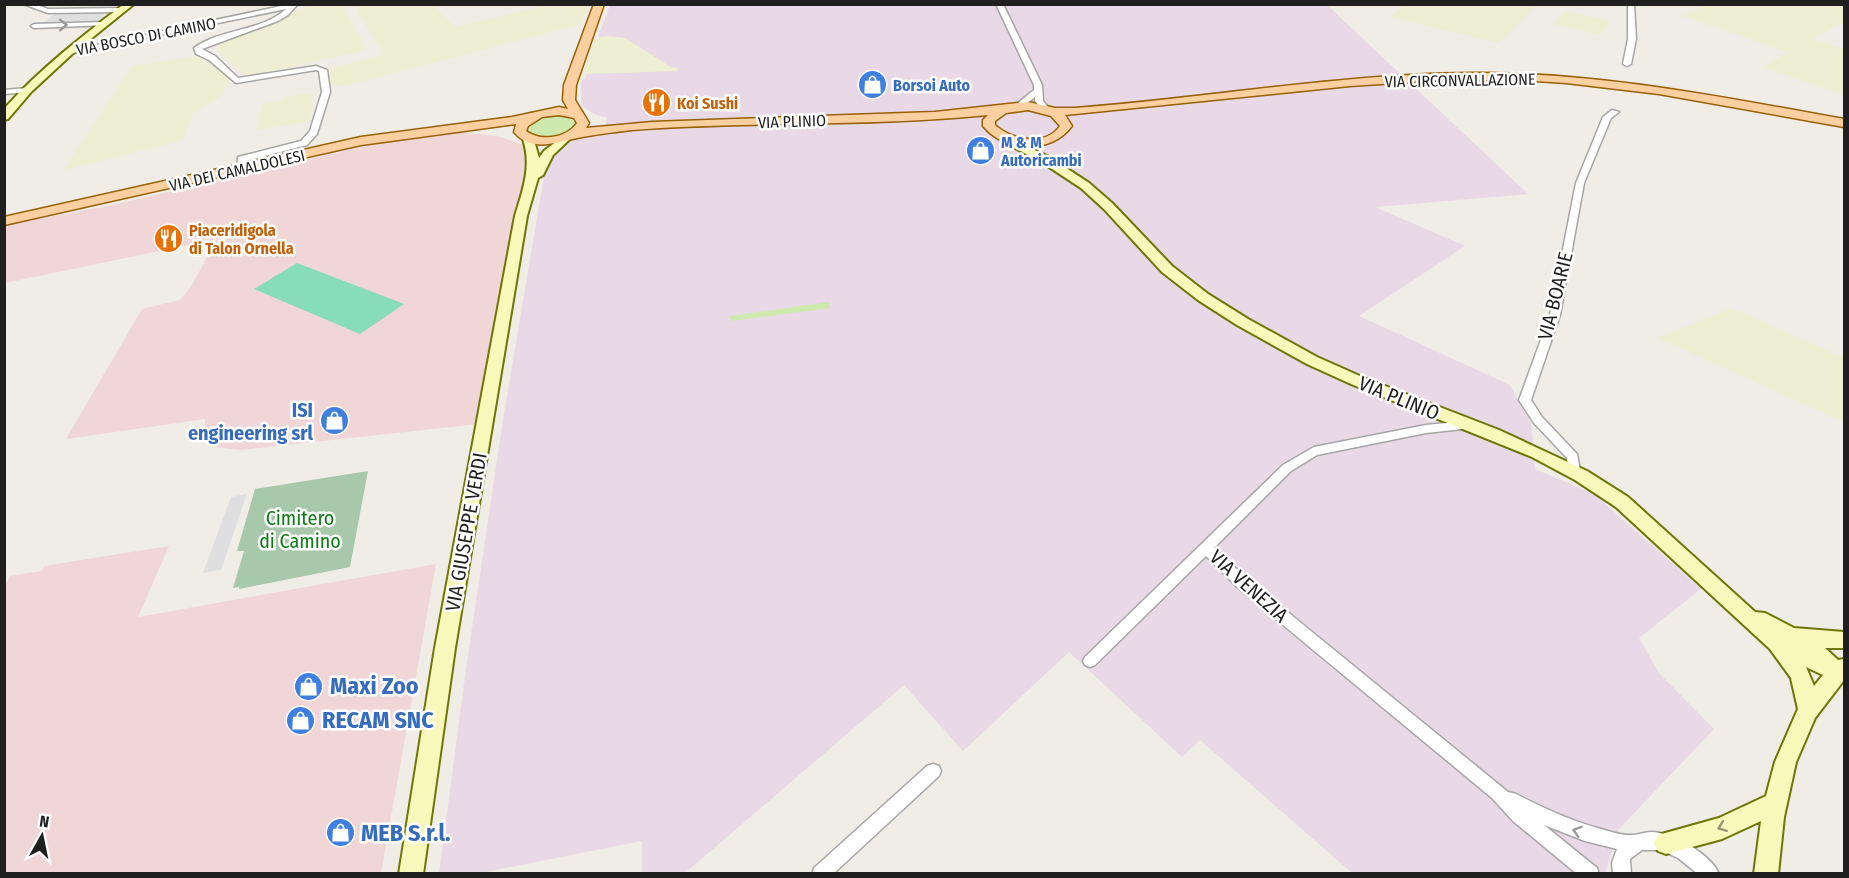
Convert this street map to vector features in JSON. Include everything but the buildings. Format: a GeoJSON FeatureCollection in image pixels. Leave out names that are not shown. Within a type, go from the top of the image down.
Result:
{"type":"FeatureCollection","features":[{"type":"Feature","properties":{"kind":"main road"},"geometry":{"type":"LineString","coordinates":[[568,136],[582,127],[584,123],[569,100],[570,85],[599,4]]}},
{"type":"Feature","properties":{"kind":"main road","name":"VIA CIRCONVALLAZIONE"},"geometry":{"type":"LineString","coordinates":[[1018,106],[1049,110],[1110,108],[1228,94],[1434,78],[1492,76],[1549,78],[1624,85],[1845,123]]}},
{"type":"Feature","properties":{"kind":"main road"},"geometry":{"type":"LineString","coordinates":[[526,137],[520,128],[557,101],[570,85]]}},
{"type":"Feature","properties":{"kind":"main road","name":"VIA PLINIO"},"geometry":{"type":"LineString","coordinates":[[924,118],[1002,110],[1018,106]]}},
{"type":"Feature","properties":{"kind":"main road","name":"VIA CIRCONVALLAZIONE"},"geometry":{"type":"LineString","coordinates":[[1047,141],[1063,132],[1066,126],[1085,116],[1110,108]]}},
{"type":"Feature","properties":{"kind":"main road"},"geometry":{"type":"LineString","coordinates":[[1002,110],[989,120],[989,126],[994,132],[1006,139],[1027,142],[1047,141]]}},
{"type":"Feature","properties":{"kind":"main road"},"geometry":{"type":"LineString","coordinates":[[1049,110],[1060,116],[1066,126]]}},
{"type":"Feature","properties":{"kind":"main road","name":"VIA DEI CAMALDOLESI"},"geometry":{"type":"LineString","coordinates":[[4,221],[93,205],[394,135],[471,127],[559,111],[577,115]]}},
{"type":"Feature","properties":{"kind":"main road"},"geometry":{"type":"LineString","coordinates":[[577,115],[613,123],[660,125]]}},
{"type":"Feature","properties":{"kind":"main road","name":"VIA PLINIO"},"geometry":{"type":"LineString","coordinates":[[660,125],[924,118],[966,120],[989,126]]}},
{"type":"Feature","properties":{"kind":"main road"},"geometry":{"type":"LineString","coordinates":[[568,136],[597,130],[660,125]]}},
{"type":"Feature","properties":{"kind":"main road","name":"VIA DEI CAMALDOLESI"},"geometry":{"type":"LineString","coordinates":[[471,127],[547,141],[568,136]]}},
{"type":"Feature","properties":{"kind":"street"},"geometry":{"type":"LineString","coordinates":[[26,4],[54,12],[126,7]]}},
{"type":"Feature","properties":{"kind":"street","name":"VIA BOSCO DI CAMINO"},"geometry":{"type":"LineString","coordinates":[[68,52],[158,35],[294,4],[290,11],[271,21],[198,48],[199,52],[224,67],[236,81],[316,68],[322,70],[325,75],[326,92],[314,132],[304,143],[241,159],[241,169]]}},
{"type":"Feature","properties":{"kind":"street"},"geometry":{"type":"LineString","coordinates":[[999,4],[1035,78],[1039,101],[1049,110]]}},
{"type":"Feature","properties":{"kind":"street"},"geometry":{"type":"LineString","coordinates":[[1627,64],[1632,39],[1631,4]]}},
{"type":"Feature","properties":{"kind":"street"},"geometry":{"type":"LineString","coordinates":[[4,117],[27,90],[68,52],[126,7]]}},
{"type":"Feature","properties":{"kind":"street"},"geometry":{"type":"LineString","coordinates":[[54,12],[34,26],[105,24]]}},
{"type":"Feature","properties":{"kind":"street"},"geometry":{"type":"LineString","coordinates":[[4,92],[27,90]]}},
{"type":"Feature","properties":{"kind":"street"},"geometry":{"type":"LineString","coordinates":[[1018,106],[1038,91]]}},
{"type":"Feature","properties":{"kind":"street","name":"VIA BOARIE"},"geometry":{"type":"LineString","coordinates":[[1574,470],[1573,457],[1538,420],[1525,400],[1555,315],[1580,183],[1607,117],[1615,112]]}},
{"type":"Feature","properties":{"kind":"street","name":"VIA GIUSEPPE VERDI"},"geometry":{"type":"LineString","coordinates":[[529,192],[548,153],[568,136]]}},
{"type":"Feature","properties":{"kind":"street","name":"VIA GIUSEPPE VERDI"},"geometry":{"type":"LineString","coordinates":[[411,873],[447,637],[521,216],[536,158],[526,137]]}},
{"type":"Feature","properties":{"kind":"street","name":"VIA PLINIO"},"geometry":{"type":"LineString","coordinates":[[1006,139],[1061,166],[1107,204],[1167,268],[1213,302],[1270,338],[1356,380],[1574,470],[1622,502],[1747,614],[1805,658],[1841,669]]}},
{"type":"Feature","properties":{"kind":"street","name":"VIA PLINIO"},"geometry":{"type":"LineString","coordinates":[[1047,141],[1061,166]]}},
{"type":"Feature","properties":{"kind":"street","name":"VIA VENEZIA"},"geometry":{"type":"LineString","coordinates":[[1468,425],[1426,429],[1314,451],[1287,468],[1206,548],[1241,582],[1498,793],[1520,815],[1590,873]]}},
{"type":"Feature","properties":{"kind":"street"},"geometry":{"type":"LineString","coordinates":[[1090,661],[1206,548]]}},
{"type":"Feature","properties":{"kind":"street"},"geometry":{"type":"LineString","coordinates":[[1774,634],[1845,640]]}},
{"type":"Feature","properties":{"kind":"street"},"geometry":{"type":"LineString","coordinates":[[1774,634],[1799,673],[1807,695],[1809,709]]}},
{"type":"Feature","properties":{"kind":"street"},"geometry":{"type":"LineString","coordinates":[[1766,873],[1774,803],[1798,726],[1820,690],[1841,669]]}},
{"type":"Feature","properties":{"kind":"street"},"geometry":{"type":"LineString","coordinates":[[820,873],[933,771]]}},
{"type":"Feature","properties":{"kind":"street","name":"VIA VENEZIA"},"geometry":{"type":"LineString","coordinates":[[1498,793],[1567,828],[1595,837],[1634,844],[1654,841],[1666,843]]}},
{"type":"Feature","properties":{"kind":"street"},"geometry":{"type":"LineString","coordinates":[[1666,843],[1722,828],[1774,803]]}},
{"type":"Feature","properties":{"kind":"street"},"geometry":{"type":"LineString","coordinates":[[1666,843],[1697,860],[1711,873]]}},
{"type":"Feature","properties":{"kind":"street"},"geometry":{"type":"LineString","coordinates":[[1622,873],[1622,858],[1626,850],[1634,844]]}},
{"type":"Feature","properties":{"kind":"shaded area"},"geometry":{"type":"Polygon","coordinates":[[[610,5],[1327,5],[1528,194],[1375,207],[1465,246],[1359,316],[1510,385],[1531,424],[1535,469],[1594,494],[1701,589],[1639,638],[1659,673],[1714,729],[1619,829],[1605,873],[1352,873],[1200,740],[1182,757],[1069,652],[963,751],[904,685],[685,873],[642,873],[642,841],[480,873],[439,874],[466,669],[503,420],[547,158],[562,144],[579,136],[604,131],[607,118],[594,114],[581,105],[581,83],[610,5]]]}},
{"type":"Feature","properties":{"kind":"shaded area"},"geometry":{"type":"Polygon","coordinates":[[[103,13],[104,17],[90,28],[34,29],[55,14],[103,13]]]}},
{"type":"Feature","properties":{"kind":"shaded area"},"geometry":{"type":"Polygon","coordinates":[[[462,132],[497,136],[523,145],[531,163],[487,423],[241,450],[215,447],[205,434],[205,419],[66,439],[142,309],[180,300],[192,285],[217,239],[5,283],[5,225],[108,206],[392,140],[462,132]]]}},
{"type":"Feature","properties":{"kind":"shaded area"},"geometry":{"type":"Polygon","coordinates":[[[247,494],[221,570],[203,573],[231,497],[247,494]]]}},
{"type":"Feature","properties":{"kind":"shaded area"},"geometry":{"type":"Polygon","coordinates":[[[169,546],[138,617],[436,564],[381,873],[5,873],[5,587],[10,576],[42,571],[44,566],[169,546]]]}},
{"type":"Feature","properties":{"kind":"green space"},"geometry":{"type":"Polygon","coordinates":[[[312,4],[343,5],[366,50],[250,76],[244,75],[217,50],[220,43],[270,24],[312,4]]]}},
{"type":"Feature","properties":{"kind":"green space"},"geometry":{"type":"Polygon","coordinates":[[[356,5],[433,5],[455,27],[549,5],[588,5],[581,24],[344,86],[325,83],[323,70],[383,55],[358,13],[356,5]]]}},
{"type":"Feature","properties":{"kind":"green space"},"geometry":{"type":"Polygon","coordinates":[[[1405,5],[1536,5],[1499,43],[1390,17],[1405,5]]]}},
{"type":"Feature","properties":{"kind":"green space"},"geometry":{"type":"Polygon","coordinates":[[[1702,5],[1844,5],[1844,22],[1812,39],[1844,49],[1844,95],[1763,67],[1789,52],[1682,16],[1697,10],[1702,5]]]}},
{"type":"Feature","properties":{"kind":"green space"},"geometry":{"type":"Polygon","coordinates":[[[1565,11],[1610,21],[1600,35],[1553,24],[1565,11]]]}},
{"type":"Feature","properties":{"kind":"green space"},"geometry":{"type":"Polygon","coordinates":[[[607,36],[625,38],[671,67],[680,68],[676,70],[678,71],[587,74],[585,79],[582,79],[595,38],[607,36]]]}},
{"type":"Feature","properties":{"kind":"green space"},"geometry":{"type":"Polygon","coordinates":[[[201,57],[219,68],[230,79],[221,96],[193,113],[184,137],[179,141],[64,170],[132,66],[201,57]]]}},
{"type":"Feature","properties":{"kind":"green space"},"geometry":{"type":"Polygon","coordinates":[[[312,93],[310,121],[257,130],[263,104],[283,100],[284,97],[312,93]]]}},
{"type":"Feature","properties":{"kind":"green space"},"geometry":{"type":"Polygon","coordinates":[[[563,115],[576,122],[573,128],[562,135],[547,137],[528,131],[528,127],[540,118],[563,115]]]}},
{"type":"Feature","properties":{"kind":"green space"},"geometry":{"type":"Polygon","coordinates":[[[297,263],[404,304],[360,334],[254,289],[297,263]]]}},
{"type":"Feature","properties":{"kind":"green space"},"geometry":{"type":"Polygon","coordinates":[[[829,302],[830,308],[731,321],[730,316],[829,302]]]}},
{"type":"Feature","properties":{"kind":"green space"},"geometry":{"type":"Polygon","coordinates":[[[1732,308],[1844,358],[1844,422],[1658,338],[1732,308]]]}},
{"type":"Feature","properties":{"kind":"green space","name":"Cimitero di Camino"},"geometry":{"type":"Polygon","coordinates":[[[368,471],[350,567],[239,589],[239,587],[233,588],[244,551],[237,551],[255,489],[368,471]]]}},
{"type":"Feature","properties":{"kind":"place","name":"Borsoi Auto"},"geometry":{"type":"Point","coordinates":[872,85]}},
{"type":"Feature","properties":{"kind":"place","name":"Koi Sushi"},"geometry":{"type":"Point","coordinates":[656,103]}},
{"type":"Feature","properties":{"kind":"place","name":"M & M Autoricambi"},"geometry":{"type":"Point","coordinates":[980,151]}},
{"type":"Feature","properties":{"kind":"place","name":"Piaceridigola di Talon Ornella"},"geometry":{"type":"Point","coordinates":[168,239]}},
{"type":"Feature","properties":{"kind":"place","name":"ISI engineering srl"},"geometry":{"type":"Point","coordinates":[334,421]}},
{"type":"Feature","properties":{"kind":"place","name":"Maxi Zoo"},"geometry":{"type":"Point","coordinates":[309,686]}},
{"type":"Feature","properties":{"kind":"place","name":"RECAM SNC"},"geometry":{"type":"Point","coordinates":[301,720]}},
{"type":"Feature","properties":{"kind":"place","name":"MEB S.r.l."},"geometry":{"type":"Point","coordinates":[340,833]}}]}
